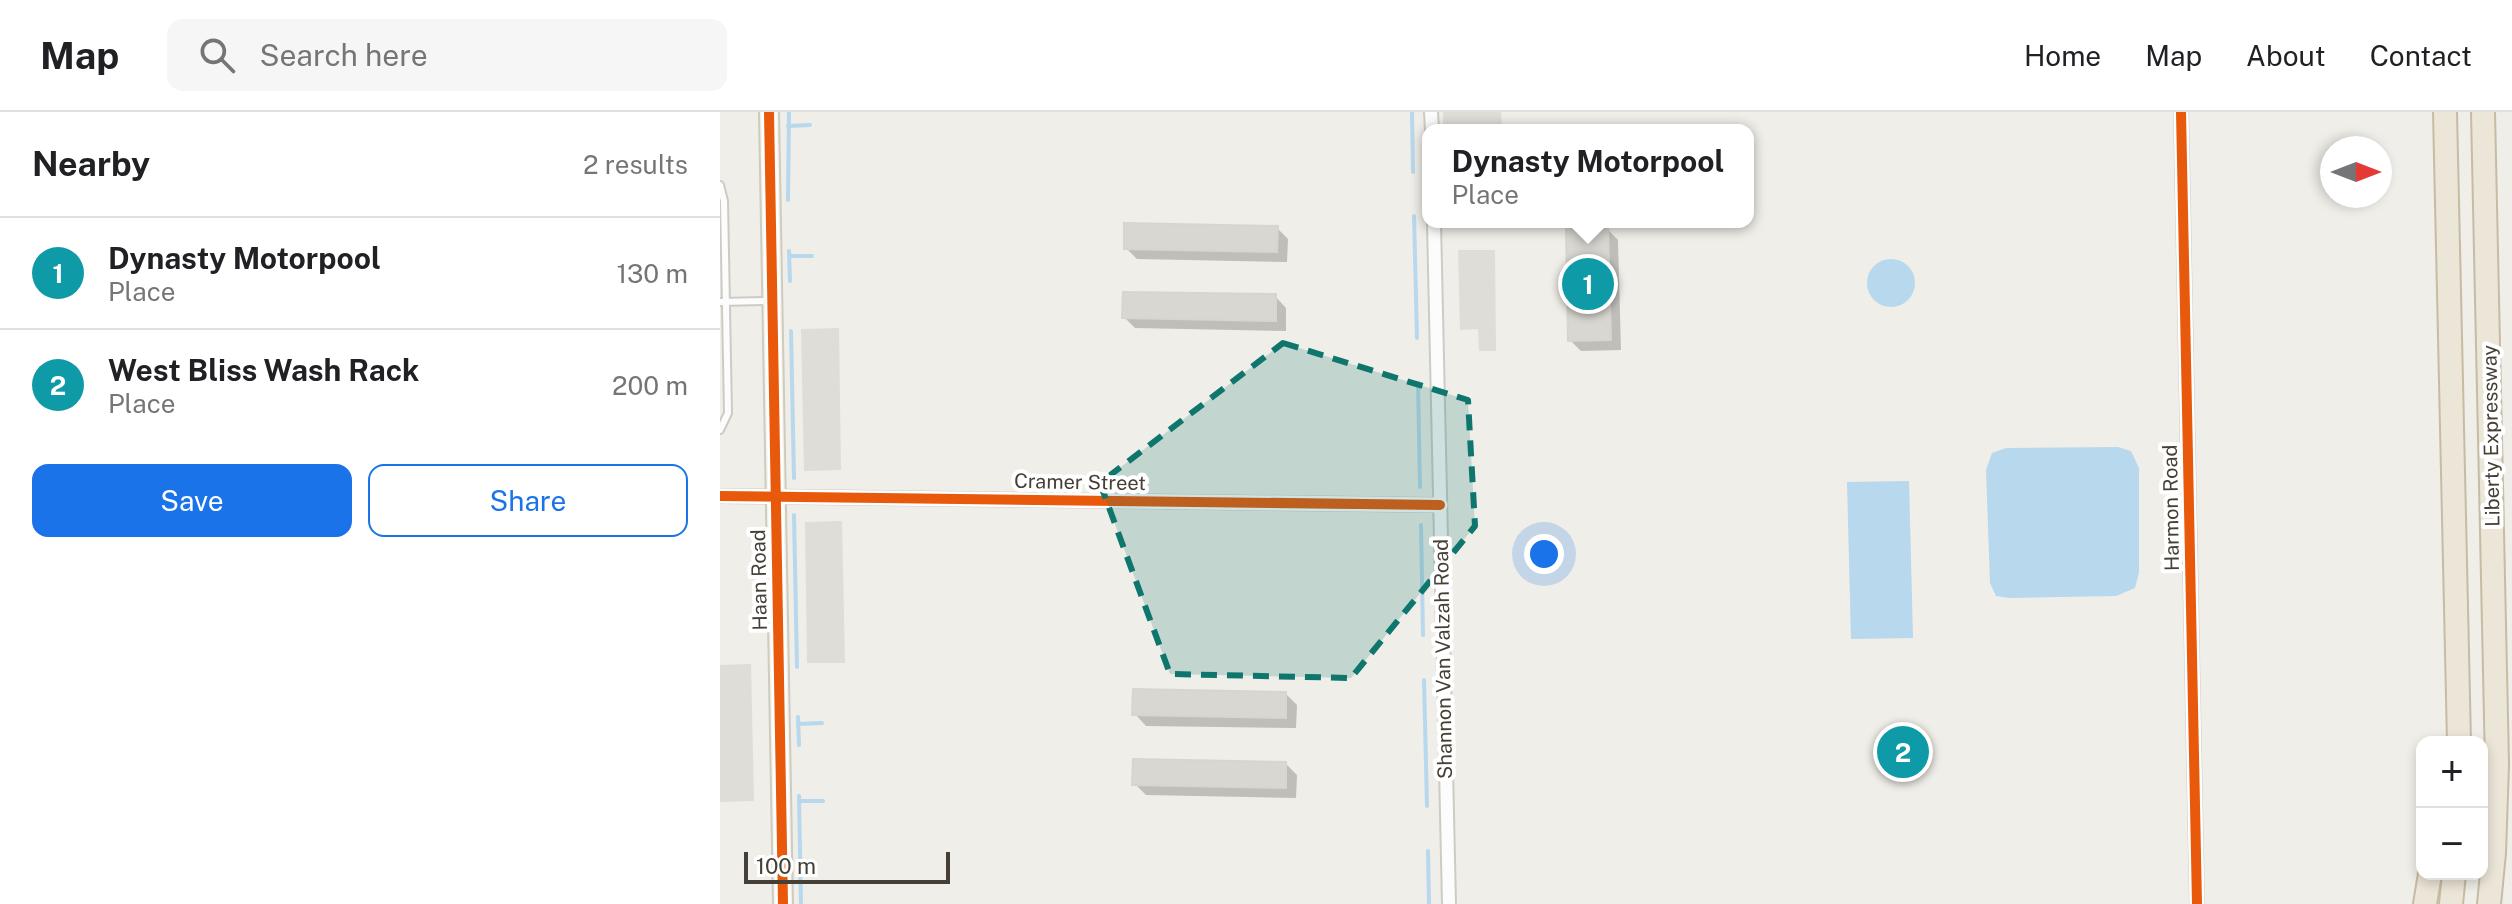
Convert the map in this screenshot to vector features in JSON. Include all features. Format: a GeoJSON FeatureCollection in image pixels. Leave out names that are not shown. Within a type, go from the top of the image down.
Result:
{"type":"FeatureCollection","features":[{"type":"Feature","properties":{"kind":"highway","name":"Liberty Expressway"},"geometry":{"type":"LineString","coordinates":[[2445,112],[2457,735]]}},
{"type":"Feature","properties":{"kind":"highway","name":"Liberty Expressway"},"geometry":{"type":"LineString","coordinates":[[2483,112],[2497,764],[2489,904]]}},
{"type":"Feature","properties":{"kind":"highway"},"geometry":{"type":"LineString","coordinates":[[2425,904],[2429,880]]}},
{"type":"Feature","properties":{"kind":"highway"},"geometry":{"type":"LineString","coordinates":[[2451,904],[2453,880]]}},
{"type":"Feature","properties":{"kind":"street","name":"Haan Road"},"geometry":{"type":"LineString","coordinates":[[769,112],[783,904]]}},
{"type":"Feature","properties":{"kind":"street","name":"Harmon Road"},"geometry":{"type":"LineString","coordinates":[[2181,112],[2197,904]]}},
{"type":"Feature","properties":{"kind":"street","name":"Shannon Van Valzah Road"},"geometry":{"type":"LineString","coordinates":[[1434,228],[1449,904]]}},
{"type":"Feature","properties":{"kind":"street","name":"Cramer Street"},"geometry":{"type":"LineString","coordinates":[[720,496],[1440,505]]}},
{"type":"Feature","properties":{"kind":"lane"},"geometry":{"type":"LineString","coordinates":[[720,185],[724,201],[723,302],[728,413],[720,430]]}},
{"type":"Feature","properties":{"kind":"lane"},"geometry":{"type":"LineString","coordinates":[[723,302],[772,301]]}},
{"type":"Feature","properties":{"kind":"highlighted area"},"geometry":{"type":"Polygon","coordinates":[[[1283,343],[1468,400],[1475,526],[1351,678],[1170,674],[1100,483],[1283,343]]]}},
{"type":"Feature","properties":{"kind":"shaded area"},"geometry":{"type":"Polygon","coordinates":[[[1443,112],[1501,112],[1502,124],[1443,124],[1443,112]]]}},
{"type":"Feature","properties":{"kind":"shaded area"},"geometry":{"type":"Polygon","coordinates":[[[1458,250],[1495,250],[1496,351],[1479,351],[1478,329],[1460,330],[1458,250]]]}},
{"type":"Feature","properties":{"kind":"shaded area"},"geometry":{"type":"Polygon","coordinates":[[[839,328],[841,470],[804,471],[801,329],[839,328]]]}},
{"type":"Feature","properties":{"kind":"shaded area"},"geometry":{"type":"Polygon","coordinates":[[[842,521],[845,663],[807,663],[805,522],[842,521]]]}},
{"type":"Feature","properties":{"kind":"shaded area"},"geometry":{"type":"Polygon","coordinates":[[[751,664],[754,801],[720,802],[720,665],[751,664]]]}},
{"type":"Feature","properties":{"kind":"water"},"geometry":{"type":"Polygon","coordinates":[[[1891,259],[1900,260],[1908,266],[1914,274],[1914,292],[1908,300],[1900,306],[1891,307],[1882,306],[1874,300],[1868,292],[1867,283],[1868,274],[1874,266],[1882,260],[1891,259]]]}},
{"type":"Feature","properties":{"kind":"water"},"geometry":{"type":"Polygon","coordinates":[[[2118,447],[2131,451],[2139,468],[2139,572],[2135,588],[2116,596],[1996,596],[1990,583],[1986,470],[1992,453],[2006,448],[2118,447]]]}},
{"type":"Feature","properties":{"kind":"water"},"geometry":{"type":"Polygon","coordinates":[[[1909,481],[1913,638],[1851,639],[1847,482],[1909,481]]]}},
{"type":"Feature","properties":{"kind":"building"},"geometry":{"type":"Polygon","coordinates":[[[1124,223],[1278,226],[1277,252],[1124,249],[1124,223]]]}},
{"type":"Feature","properties":{"kind":"building"},"geometry":{"type":"Polygon","coordinates":[[[1566,228],[1608,228],[1611,340],[1568,341],[1566,228]]]}},
{"type":"Feature","properties":{"kind":"building"},"geometry":{"type":"Polygon","coordinates":[[[1123,292],[1276,294],[1276,321],[1122,318],[1123,292]]]}},
{"type":"Feature","properties":{"kind":"building"},"geometry":{"type":"Polygon","coordinates":[[[1133,689],[1286,692],[1286,718],[1132,715],[1133,689]]]}},
{"type":"Feature","properties":{"kind":"building"},"geometry":{"type":"Polygon","coordinates":[[[1911,746],[1911,763],[1901,763],[1901,757],[1895,757],[1895,747],[1911,746]]]}},
{"type":"Feature","properties":{"kind":"building"},"geometry":{"type":"Polygon","coordinates":[[[1133,759],[1286,762],[1286,788],[1132,785],[1133,759]]]}},
{"type":"Feature","properties":{"kind":"waterway"},"geometry":{"type":"LineString","coordinates":[[788,200],[789,112]]}},
{"type":"Feature","properties":{"kind":"waterway"},"geometry":{"type":"LineString","coordinates":[[1412,112],[1413,172]]}},
{"type":"Feature","properties":{"kind":"waterway"},"geometry":{"type":"LineString","coordinates":[[788,126],[810,125]]}},
{"type":"Feature","properties":{"kind":"waterway"},"geometry":{"type":"LineString","coordinates":[[1414,216],[1417,338]]}},
{"type":"Feature","properties":{"kind":"waterway"},"geometry":{"type":"LineString","coordinates":[[789,251],[790,281]]}},
{"type":"Feature","properties":{"kind":"waterway"},"geometry":{"type":"LineString","coordinates":[[791,256],[812,256]]}},
{"type":"Feature","properties":{"kind":"waterway"},"geometry":{"type":"LineString","coordinates":[[791,331],[794,478]]}},
{"type":"Feature","properties":{"kind":"waterway"},"geometry":{"type":"LineString","coordinates":[[1418,383],[1420,487]]}},
{"type":"Feature","properties":{"kind":"waterway"},"geometry":{"type":"LineString","coordinates":[[794,515],[797,667]]}},
{"type":"Feature","properties":{"kind":"waterway"},"geometry":{"type":"LineString","coordinates":[[1421,525],[1423,635]]}},
{"type":"Feature","properties":{"kind":"waterway"},"geometry":{"type":"LineString","coordinates":[[1424,680],[1427,806]]}},
{"type":"Feature","properties":{"kind":"waterway"},"geometry":{"type":"LineString","coordinates":[[798,717],[799,745]]}},
{"type":"Feature","properties":{"kind":"waterway"},"geometry":{"type":"LineString","coordinates":[[798,724],[822,723]]}},
{"type":"Feature","properties":{"kind":"waterway"},"geometry":{"type":"LineString","coordinates":[[799,796],[801,904]]}},
{"type":"Feature","properties":{"kind":"waterway"},"geometry":{"type":"LineString","coordinates":[[799,801],[823,801]]}},
{"type":"Feature","properties":{"kind":"waterway"},"geometry":{"type":"LineString","coordinates":[[1428,851],[1429,904]]}},
{"type":"Feature","properties":{"kind":"cycle path"},"geometry":{"type":"LineString","coordinates":[[769,112],[783,904]]}},
{"type":"Feature","properties":{"kind":"cycle path"},"geometry":{"type":"LineString","coordinates":[[2181,112],[2197,904]]}},
{"type":"Feature","properties":{"kind":"cycle path"},"geometry":{"type":"LineString","coordinates":[[720,496],[1440,505]]}},
{"type":"Feature","properties":{"kind":"place","name":"Dynasty Motorpool"},"geometry":{"type":"Point","coordinates":[1588,284]}},
{"type":"Feature","properties":{"kind":"place","name":"West Bliss Wash Rack"},"geometry":{"type":"Point","coordinates":[1903,752]}}]}
